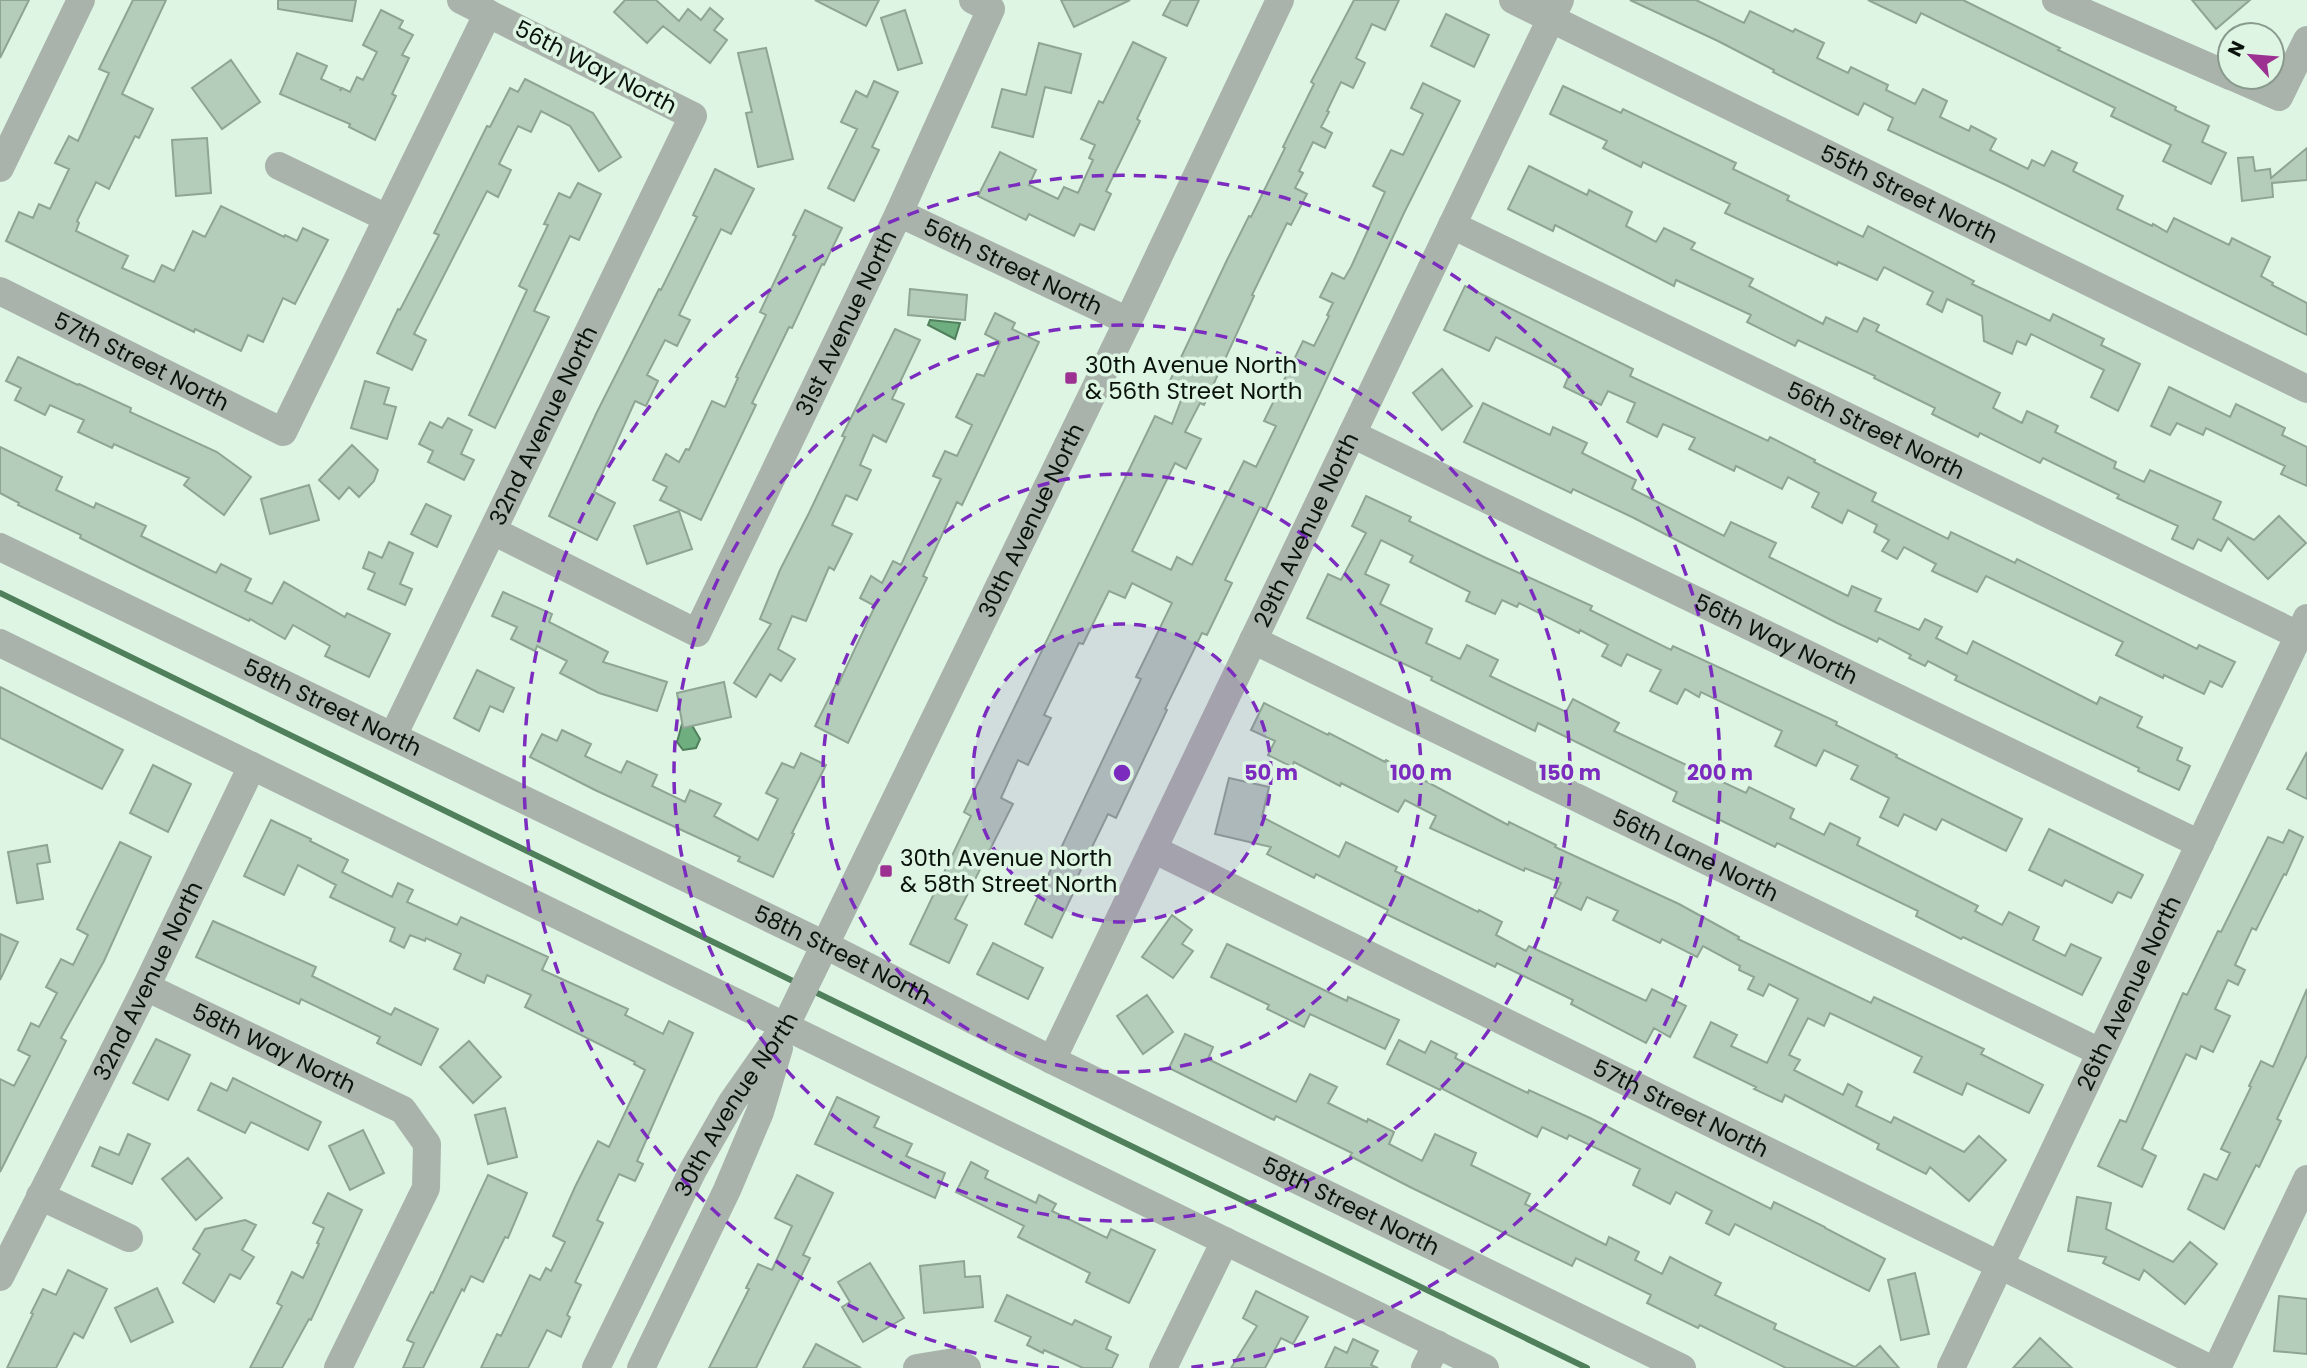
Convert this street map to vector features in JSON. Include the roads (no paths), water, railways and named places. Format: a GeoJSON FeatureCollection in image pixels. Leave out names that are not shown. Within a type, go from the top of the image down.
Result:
{"type":"FeatureCollection","features":[{"type":"Feature","properties":{"kind":"street"},"geometry":{"type":"LineString","coordinates":[[0,168],[80,0]]}},
{"type":"Feature","properties":{"kind":"street","name":"56th Way North"},"geometry":{"type":"LineString","coordinates":[[461,0],[693,116]]}},
{"type":"Feature","properties":{"kind":"street","name":"30th Avenue North"},"geometry":{"type":"LineString","coordinates":[[596,1368],[693,1170],[732,1102],[790,1017],[821,955],[1280,0]]}},
{"type":"Feature","properties":{"kind":"street","name":"55th Street North"},"geometry":{"type":"LineString","coordinates":[[1513,0],[1555,9],[2307,389]]}},
{"type":"Feature","properties":{"kind":"street"},"geometry":{"type":"LineString","coordinates":[[2056,0],[2216,69]]}},
{"type":"Feature","properties":{"kind":"street","name":"31st Avenue North"},"geometry":{"type":"LineString","coordinates":[[493,531],[697,633],[899,213],[982,5]]}},
{"type":"Feature","properties":{"kind":"street","name":"29th Avenue North"},"geometry":{"type":"LineString","coordinates":[[1052,1060],[1555,9]]}},
{"type":"Feature","properties":{"kind":"street"},"geometry":{"type":"LineString","coordinates":[[279,166],[387,218],[488,13]]}},
{"type":"Feature","properties":{"kind":"street"},"geometry":{"type":"LineString","coordinates":[[2286,83],[2307,40]]}},
{"type":"Feature","properties":{"kind":"street"},"geometry":{"type":"LineString","coordinates":[[2265,91],[2279,97],[2282,91]]}},
{"type":"Feature","properties":{"kind":"street","name":"32nd Avenue North"},"geometry":{"type":"LineString","coordinates":[[393,736],[693,116]]}},
{"type":"Feature","properties":{"kind":"street","name":"56th Street North"},"geometry":{"type":"LineString","coordinates":[[899,213],[1128,321]]}},
{"type":"Feature","properties":{"kind":"street","name":"57th Street North"},"geometry":{"type":"LineString","coordinates":[[0,291],[283,432],[387,218]]}},
{"type":"Feature","properties":{"kind":"street","name":"56th Street North"},"geometry":{"type":"LineString","coordinates":[[1452,225],[2303,627]]}},
{"type":"Feature","properties":{"kind":"street","name":"56th Way North"},"geometry":{"type":"LineString","coordinates":[[1352,434],[2200,844]]}},
{"type":"Feature","properties":{"kind":"street","name":"58th Street North"},"geometry":{"type":"LineString","coordinates":[[0,547],[393,736],[821,955],[1052,1060],[1682,1368]]}},
{"type":"Feature","properties":{"kind":"street","name":"26th Avenue North"},"geometry":{"type":"LineString","coordinates":[[1951,1368],[2303,627]]}},
{"type":"Feature","properties":{"kind":"street","name":"56th Lane North"},"geometry":{"type":"LineString","coordinates":[[1253,640],[2100,1052]]}},
{"type":"Feature","properties":{"kind":"street"},"geometry":{"type":"LineString","coordinates":[[0,643],[253,766],[790,1017],[1225,1241],[1431,1356],[1485,1368]]}},
{"type":"Feature","properties":{"kind":"street","name":"32nd Avenue North"},"geometry":{"type":"LineString","coordinates":[[3,1265],[146,987],[253,766]]}},
{"type":"Feature","properties":{"kind":"street","name":"57th Street North"},"geometry":{"type":"LineString","coordinates":[[1153,849],[2209,1368]]}},
{"type":"Feature","properties":{"kind":"street","name":"58th Way North"},"geometry":{"type":"LineString","coordinates":[[146,987],[403,1110],[427,1144],[426,1188],[338,1368]]}},
{"type":"Feature","properties":{"kind":"street","name":"30th Avenue North"},"geometry":{"type":"LineString","coordinates":[[641,1368],[727,1189],[760,1112],[790,1017]]}},
{"type":"Feature","properties":{"kind":"street"},"geometry":{"type":"LineString","coordinates":[[2217,1368],[2307,1179]]}},
{"type":"Feature","properties":{"kind":"street"},"geometry":{"type":"LineString","coordinates":[[40,1196],[129,1238]]}},
{"type":"Feature","properties":{"kind":"street"},"geometry":{"type":"LineString","coordinates":[[1163,1368],[1225,1241]]}},
{"type":"Feature","properties":{"kind":"street"},"geometry":{"type":"LineString","coordinates":[[918,1368],[954,1362],[967,1368]]}},
{"type":"Feature","properties":{"kind":"waterway"},"geometry":{"type":"LineString","coordinates":[[0,593],[799,984]]}},
{"type":"Feature","properties":{"kind":"waterway"},"geometry":{"type":"LineString","coordinates":[[811,990],[1587,1368]]}},
{"type":"Feature","properties":{"kind":"place","name":"30th Avenue North & 56th Street North"},"geometry":{"type":"Point","coordinates":[1071,378]}},
{"type":"Feature","properties":{"kind":"place","name":"30th Avenue North & 58th Street North"},"geometry":{"type":"Point","coordinates":[886,871]}}]}
